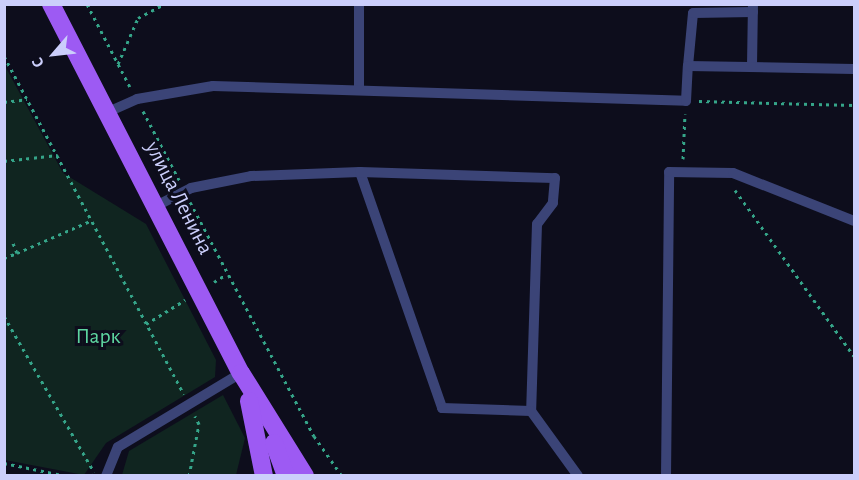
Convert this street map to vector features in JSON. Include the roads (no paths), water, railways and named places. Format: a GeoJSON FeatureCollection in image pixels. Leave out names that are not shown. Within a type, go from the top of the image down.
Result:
{"type":"FeatureCollection","features":[{"type":"Feature","properties":{"kind":"main road","name":"улица Ленина"},"geometry":{"type":"LineString","coordinates":[[51,4],[241,373],[264,414],[305,476]]}},
{"type":"Feature","properties":{"kind":"main road"},"geometry":{"type":"LineString","coordinates":[[241,373],[264,476]]}},
{"type":"Feature","properties":{"kind":"main road","name":"улица Ленина"},"geometry":{"type":"LineString","coordinates":[[264,414],[286,476]]}},
{"type":"Feature","properties":{"kind":"lane"},"geometry":{"type":"LineString","coordinates":[[359,4],[359,89]]}},
{"type":"Feature","properties":{"kind":"lane"},"geometry":{"type":"LineString","coordinates":[[108,112],[137,99],[197,93],[359,89],[686,101],[693,13],[753,8],[752,66]]}},
{"type":"Feature","properties":{"kind":"lane"},"geometry":{"type":"LineString","coordinates":[[688,66],[855,69]]}},
{"type":"Feature","properties":{"kind":"lane"},"geometry":{"type":"LineString","coordinates":[[360,172],[442,408],[531,411]]}},
{"type":"Feature","properties":{"kind":"lane"},"geometry":{"type":"LineString","coordinates":[[156,206],[217,177],[360,172],[555,178],[553,203],[537,224],[531,411],[578,476]]}},
{"type":"Feature","properties":{"kind":"lane"},"geometry":{"type":"LineString","coordinates":[[666,476],[669,172],[721,173],[855,221]]}},
{"type":"Feature","properties":{"kind":"lane"},"geometry":{"type":"LineString","coordinates":[[106,476],[118,447],[241,373]]}},
{"type":"Feature","properties":{"kind":"park label","name":"Парк"},"geometry":{"type":"Point","coordinates":[98,337]}}]}
